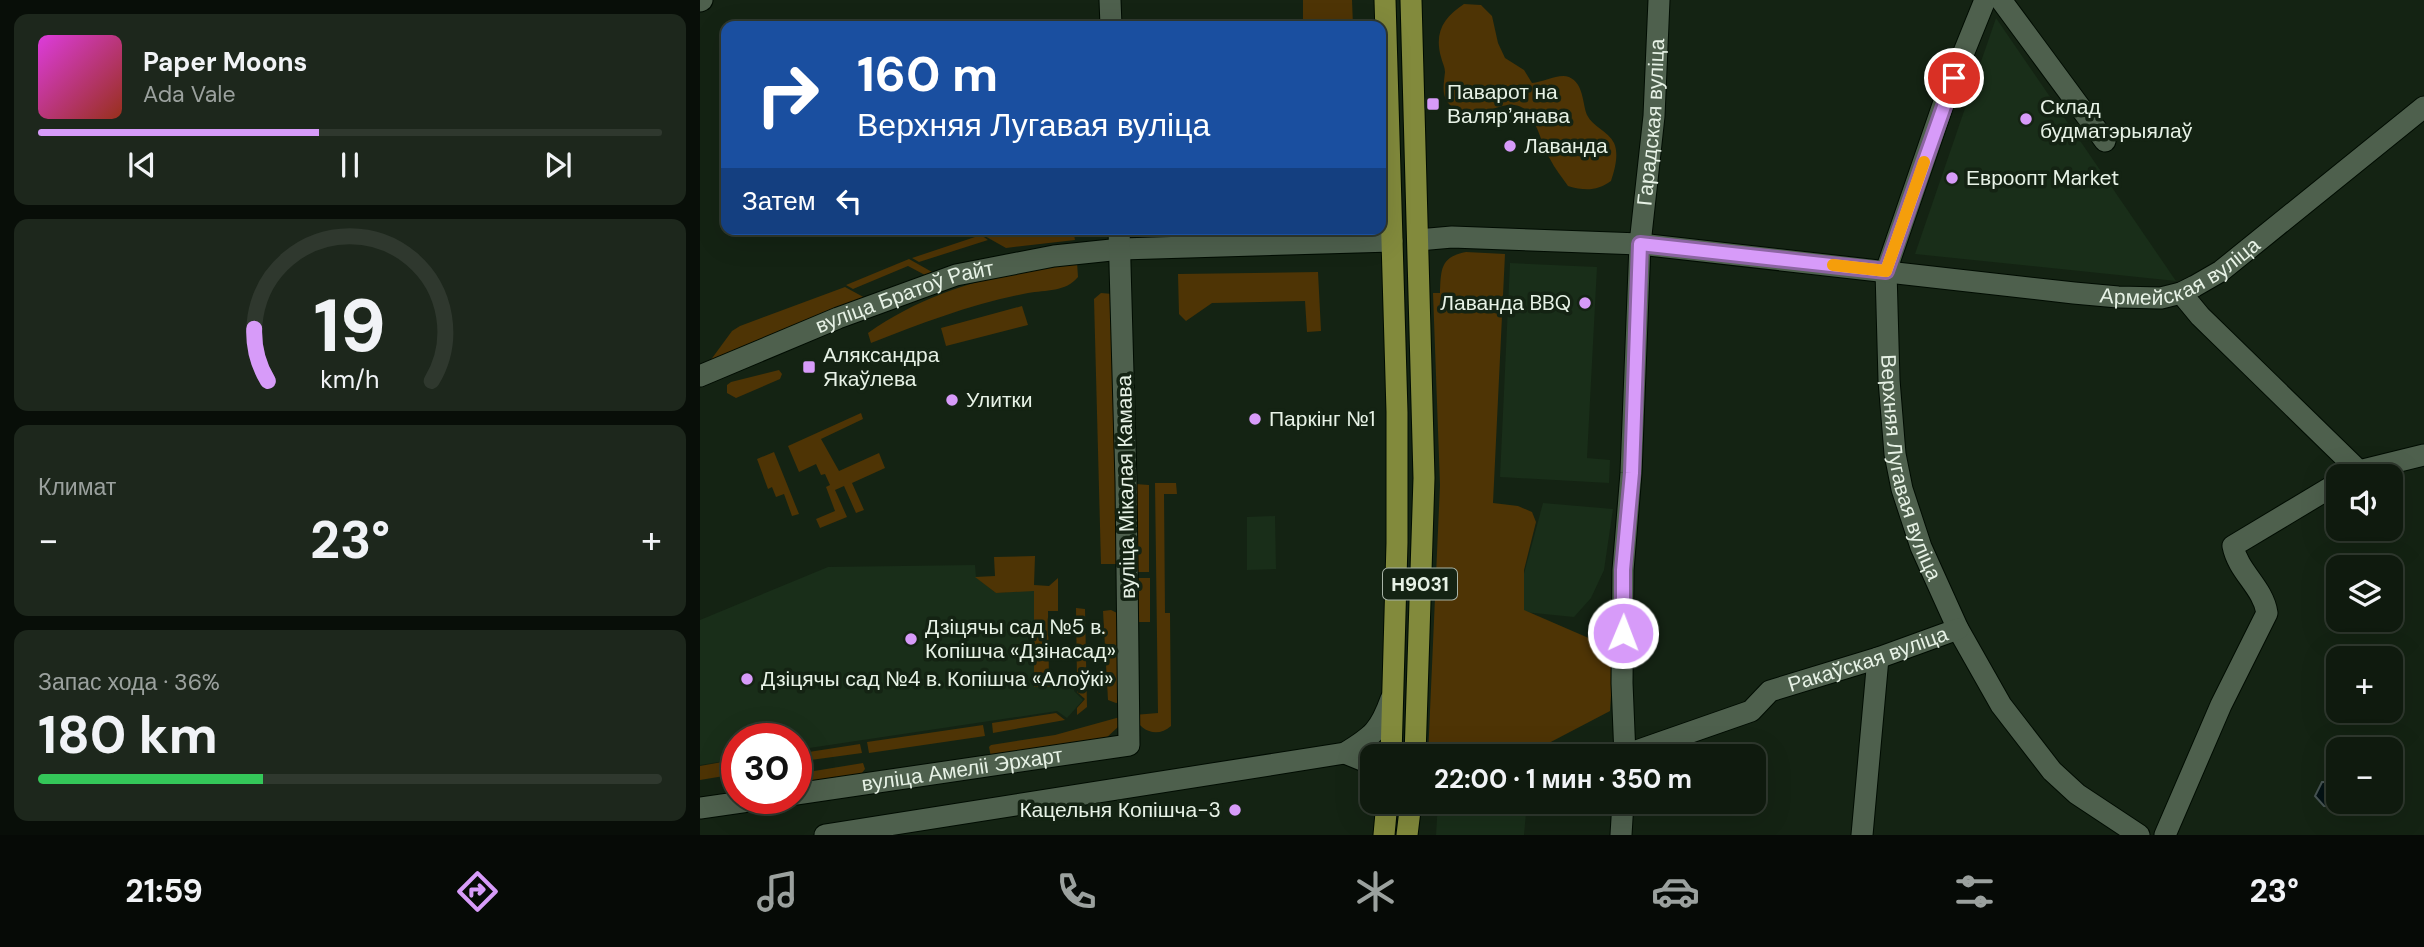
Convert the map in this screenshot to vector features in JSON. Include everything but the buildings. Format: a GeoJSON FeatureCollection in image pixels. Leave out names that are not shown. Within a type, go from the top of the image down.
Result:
{"type":"FeatureCollection","features":[{"type":"Feature","properties":{"kind":"main road","name":"Н9031"},"geometry":{"type":"LineString","coordinates":[[1385,0],[1386,21]]}},
{"type":"Feature","properties":{"kind":"main road","name":"Н9031"},"geometry":{"type":"LineString","coordinates":[[1410,0],[1424,478],[1415,744]]}},
{"type":"Feature","properties":{"kind":"main road","name":"Н9031"},"geometry":{"type":"LineString","coordinates":[[1386,34],[1397,490],[1391,744]]}},
{"type":"Feature","properties":{"kind":"main road"},"geometry":{"type":"LineString","coordinates":[[1392,241],[1418,240]]}},
{"type":"Feature","properties":{"kind":"main road"},"geometry":{"type":"LineString","coordinates":[[1392,695],[1417,695]]}},
{"type":"Feature","properties":{"kind":"main road"},"geometry":{"type":"LineString","coordinates":[[1384,835],[1386,814]]}},
{"type":"Feature","properties":{"kind":"main road"},"geometry":{"type":"LineString","coordinates":[[1407,835],[1410,814]]}},
{"type":"Feature","properties":{"kind":"street"},"geometry":{"type":"LineString","coordinates":[[1110,0],[1111,21]]}},
{"type":"Feature","properties":{"kind":"street","name":"Гарадская вуліца"},"geometry":{"type":"LineString","coordinates":[[1640,244],[1654,116],[1658,0]]}},
{"type":"Feature","properties":{"kind":"street"},"geometry":{"type":"LineString","coordinates":[[1418,240],[1452,237],[1640,244],[1886,271],[1945,99],[1985,0]]}},
{"type":"Feature","properties":{"kind":"street"},"geometry":{"type":"LineString","coordinates":[[2001,0],[2105,141]]}},
{"type":"Feature","properties":{"kind":"street","name":"Армейская вуліца"},"geometry":{"type":"LineString","coordinates":[[1886,271],[2118,297],[2161,298],[2181,293],[2221,271],[2424,107]]}},
{"type":"Feature","properties":{"kind":"street","name":"вуліца Братоў Райт"},"geometry":{"type":"LineString","coordinates":[[700,376],[838,318],[956,275],[1054,256],[1120,239],[1392,241]]}},
{"type":"Feature","properties":{"kind":"street","name":"вуліца Мікалая Камава"},"geometry":{"type":"LineString","coordinates":[[1120,239],[1129,745]]}},
{"type":"Feature","properties":{"kind":"street","name":"Ракаўская вуліца"},"geometry":{"type":"LineString","coordinates":[[1625,744],[1623,570],[1632,473],[1640,244]]}},
{"type":"Feature","properties":{"kind":"street","name":"Верхняя Лугавая вуліца"},"geometry":{"type":"LineString","coordinates":[[1886,271],[1891,416],[1900,478],[1921,547],[1958,629],[2001,705],[2052,771],[2077,794],[2139,835]]}},
{"type":"Feature","properties":{"kind":"street"},"geometry":{"type":"LineString","coordinates":[[2181,293],[2200,316],[2345,464]]}},
{"type":"Feature","properties":{"kind":"street"},"geometry":{"type":"LineString","coordinates":[[2391,464],[2424,455]]}},
{"type":"Feature","properties":{"kind":"street"},"geometry":{"type":"LineString","coordinates":[[2165,835],[2221,705],[2267,613],[2265,601],[2235,558],[2233,546],[2326,490]]}},
{"type":"Feature","properties":{"kind":"street","name":"Ракаўская вуліца"},"geometry":{"type":"LineString","coordinates":[[1659,744],[1751,711],[1770,691],[1878,658],[1958,629]]}},
{"type":"Feature","properties":{"kind":"street"},"geometry":{"type":"LineString","coordinates":[[1863,835],[1878,658]]}},
{"type":"Feature","properties":{"kind":"street"},"geometry":{"type":"LineString","coordinates":[[825,835],[1345,753],[1371,736],[1383,723],[1392,695]]}},
{"type":"Feature","properties":{"kind":"street","name":"вуліца Амеліі Эрхарт"},"geometry":{"type":"LineString","coordinates":[[812,792],[1129,745]]}},
{"type":"Feature","properties":{"kind":"street"},"geometry":{"type":"LineString","coordinates":[[1345,753],[1360,759]]}},
{"type":"Feature","properties":{"kind":"street"},"geometry":{"type":"LineString","coordinates":[[700,808],[721,805]]}},
{"type":"Feature","properties":{"kind":"street"},"geometry":{"type":"LineString","coordinates":[[1621,835],[1622,814]]}},
{"type":"Feature","properties":{"kind":"shaded area"},"geometry":{"type":"Polygon","coordinates":[[[1303,0],[1352,0],[1353,21],[1303,21],[1303,0]]]}},
{"type":"Feature","properties":{"kind":"shaded area"},"geometry":{"type":"Polygon","coordinates":[[[1464,4],[1481,5],[1492,16],[1498,43],[1505,58],[1524,70],[1532,83],[1565,76],[1574,80],[1582,94],[1587,115],[1614,143],[1616,157],[1611,181],[1591,189],[1568,186],[1550,159],[1532,118],[1523,108],[1508,105],[1469,114],[1449,104],[1444,95],[1445,70],[1439,48],[1440,33],[1446,20],[1464,4]]]}},
{"type":"Feature","properties":{"kind":"shaded area"},"geometry":{"type":"Polygon","coordinates":[[[1996,18],[2176,281],[1915,254],[1996,18]]]}},
{"type":"Feature","properties":{"kind":"shaded area"},"geometry":{"type":"Polygon","coordinates":[[[981,235],[988,240],[919,262],[912,258],[981,235]]]}},
{"type":"Feature","properties":{"kind":"shaded area"},"geometry":{"type":"Polygon","coordinates":[[[983,235],[1074,235],[1075,240],[1006,248],[983,235]]]}},
{"type":"Feature","properties":{"kind":"shaded area"},"geometry":{"type":"Polygon","coordinates":[[[1457,254],[1505,254],[1493,503],[1518,506],[1532,512],[1536,522],[1524,570],[1524,610],[1614,649],[1610,711],[1547,744],[1429,744],[1440,485],[1433,293],[1440,293],[1444,266],[1457,254]]]}},
{"type":"Feature","properties":{"kind":"shaded area"},"geometry":{"type":"Polygon","coordinates":[[[909,259],[932,272],[925,275],[908,266],[853,289],[846,285],[909,259]]]}},
{"type":"Feature","properties":{"kind":"shaded area"},"geometry":{"type":"Polygon","coordinates":[[[1077,262],[1078,277],[1062,288],[1008,297],[968,308],[871,343],[868,333],[893,317],[943,293],[994,278],[1077,262]]]}},
{"type":"Feature","properties":{"kind":"shaded area"},"geometry":{"type":"Polygon","coordinates":[[[1510,263],[1597,267],[1587,458],[1610,460],[1609,483],[1500,477],[1510,263]]]}},
{"type":"Feature","properties":{"kind":"shaded area"},"geometry":{"type":"Polygon","coordinates":[[[1318,272],[1321,331],[1307,332],[1305,301],[1212,303],[1186,321],[1179,314],[1178,274],[1318,272]]]}},
{"type":"Feature","properties":{"kind":"shaded area"},"geometry":{"type":"Polygon","coordinates":[[[845,287],[867,299],[710,361],[732,331],[740,326],[845,287]]]}},
{"type":"Feature","properties":{"kind":"shaded area"},"geometry":{"type":"Polygon","coordinates":[[[1101,293],[1113,294],[1123,564],[1101,564],[1094,299],[1101,293]]]}},
{"type":"Feature","properties":{"kind":"shaded area"},"geometry":{"type":"Polygon","coordinates":[[[1022,306],[1028,325],[946,346],[941,328],[1022,306]]]}},
{"type":"Feature","properties":{"kind":"shaded area"},"geometry":{"type":"Polygon","coordinates":[[[779,370],[782,374],[780,379],[736,398],[727,393],[727,385],[731,382],[779,370]]]}},
{"type":"Feature","properties":{"kind":"shaded area"},"geometry":{"type":"Polygon","coordinates":[[[861,413],[863,419],[821,439],[839,471],[879,453],[885,468],[852,483],[864,510],[856,513],[844,486],[835,490],[847,517],[820,528],[816,519],[835,511],[826,487],[830,485],[816,464],[799,472],[788,446],[861,413]]]}},
{"type":"Feature","properties":{"kind":"shaded area"},"geometry":{"type":"Polygon","coordinates":[[[774,452],[799,514],[792,516],[784,494],[776,497],[772,487],[768,489],[757,459],[774,452]]]}},
{"type":"Feature","properties":{"kind":"shaded area"},"geometry":{"type":"Polygon","coordinates":[[[1155,483],[1176,483],[1177,494],[1164,494],[1165,613],[1170,613],[1171,726],[1161,732],[1140,726],[1134,715],[1158,713],[1155,483]]]}},
{"type":"Feature","properties":{"kind":"shaded area"},"geometry":{"type":"Polygon","coordinates":[[[1135,484],[1149,485],[1149,572],[1135,572],[1135,484]]]}},
{"type":"Feature","properties":{"kind":"shaded area"},"geometry":{"type":"Polygon","coordinates":[[[1543,503],[1613,509],[1604,570],[1591,598],[1574,617],[1514,611],[1543,503]]]}},
{"type":"Feature","properties":{"kind":"shaded area"},"geometry":{"type":"Polygon","coordinates":[[[1275,516],[1276,569],[1247,570],[1247,517],[1275,516]]]}},
{"type":"Feature","properties":{"kind":"shaded area"},"geometry":{"type":"Polygon","coordinates":[[[1035,556],[1034,585],[1049,586],[1058,578],[1058,611],[1048,611],[1049,681],[1077,681],[1076,608],[1085,609],[1087,707],[1077,715],[1077,708],[1085,699],[1077,692],[1077,686],[1034,687],[1034,591],[996,593],[975,577],[995,576],[994,557],[1035,556]]]}},
{"type":"Feature","properties":{"kind":"shaded area","name":"Дзіцячы сад №5 в. Копішча «Дзінасад»"},"geometry":{"type":"Polygon","coordinates":[[[975,565],[976,577],[996,593],[1034,590],[1034,687],[1074,685],[1074,691],[1083,700],[1067,718],[1057,711],[812,748],[812,723],[721,723],[721,762],[700,765],[700,620],[828,567],[975,565]]]}},
{"type":"Feature","properties":{"kind":"shaded area"},"geometry":{"type":"Polygon","coordinates":[[[1135,578],[1150,578],[1150,622],[1135,622],[1135,578]]]}},
{"type":"Feature","properties":{"kind":"shaded area"},"geometry":{"type":"Polygon","coordinates":[[[1111,610],[1119,614],[1123,702],[1116,703],[1108,700],[1103,611],[1111,610]]]}},
{"type":"Feature","properties":{"kind":"shaded area"},"geometry":{"type":"Polygon","coordinates":[[[1056,713],[1065,720],[993,733],[992,723],[1056,713]]]}},
{"type":"Feature","properties":{"kind":"shaded area"},"geometry":{"type":"Polygon","coordinates":[[[1120,717],[1118,727],[1104,740],[991,757],[991,745],[1055,735],[1120,717]]]}},
{"type":"Feature","properties":{"kind":"shaded area"},"geometry":{"type":"Polygon","coordinates":[[[983,725],[985,736],[869,753],[867,742],[983,725]]]}},
{"type":"Feature","properties":{"kind":"shaded area"},"geometry":{"type":"Polygon","coordinates":[[[860,744],[862,753],[812,760],[812,752],[860,744]]]}},
{"type":"Feature","properties":{"kind":"shaded area"},"geometry":{"type":"Polygon","coordinates":[[[721,762],[721,776],[700,780],[700,766],[721,762]]]}},
{"type":"Feature","properties":{"kind":"shaded area"},"geometry":{"type":"Polygon","coordinates":[[[863,763],[865,769],[859,777],[812,785],[812,771],[863,763]]]}},
{"type":"Feature","properties":{"kind":"shaded area"},"geometry":{"type":"Polygon","coordinates":[[[2322,782],[2326,782],[2326,806],[2315,796],[2322,782]]]}},
{"type":"Feature","properties":{"kind":"shaded area"},"geometry":{"type":"Polygon","coordinates":[[[1437,814],[1526,814],[1524,835],[1436,835],[1437,814]]]}},
{"type":"Feature","properties":{"kind":"slow traffic"},"geometry":{"type":"LineString","coordinates":[[1833,265],[1886,271],[1924,162]]}},
{"type":"Feature","properties":{"kind":"place","name":"Паварот на Валярʼянава"},"geometry":{"type":"Point","coordinates":[1433,104]}},
{"type":"Feature","properties":{"kind":"place","name":"Склад будматэрыялаў"},"geometry":{"type":"Point","coordinates":[2026,119]}},
{"type":"Feature","properties":{"kind":"place","name":"Лаванда"},"geometry":{"type":"Point","coordinates":[1510,146]}},
{"type":"Feature","properties":{"kind":"place","name":"Евроопт Market"},"geometry":{"type":"Point","coordinates":[1952,178]}},
{"type":"Feature","properties":{"kind":"place","name":"Лаванда BBQ"},"geometry":{"type":"Point","coordinates":[1585,303]}},
{"type":"Feature","properties":{"kind":"place","name":"Аляксандра Якаўлева"},"geometry":{"type":"Point","coordinates":[809,367]}},
{"type":"Feature","properties":{"kind":"place","name":"Улитки"},"geometry":{"type":"Point","coordinates":[952,400]}},
{"type":"Feature","properties":{"kind":"place","name":"Паркінг №1"},"geometry":{"type":"Point","coordinates":[1255,419]}},
{"type":"Feature","properties":{"kind":"place","name":"Дзіцячы сад №5 в. Копішча «Дзінасад»"},"geometry":{"type":"Point","coordinates":[911,639]}},
{"type":"Feature","properties":{"kind":"place","name":"Дзіцячы сад №4 в. Копішча «Алоўкі»"},"geometry":{"type":"Point","coordinates":[747,679]}},
{"type":"Feature","properties":{"kind":"place","name":"Кацельня Копішча-3"},"geometry":{"type":"Point","coordinates":[1235,810]}},
{"type":"Feature","properties":{"kind":"route"},"geometry":{"type":"LineString","coordinates":[[1623,633],[1623,570],[1632,473],[1640,244],[1886,271],[1954,78]]}}]}
